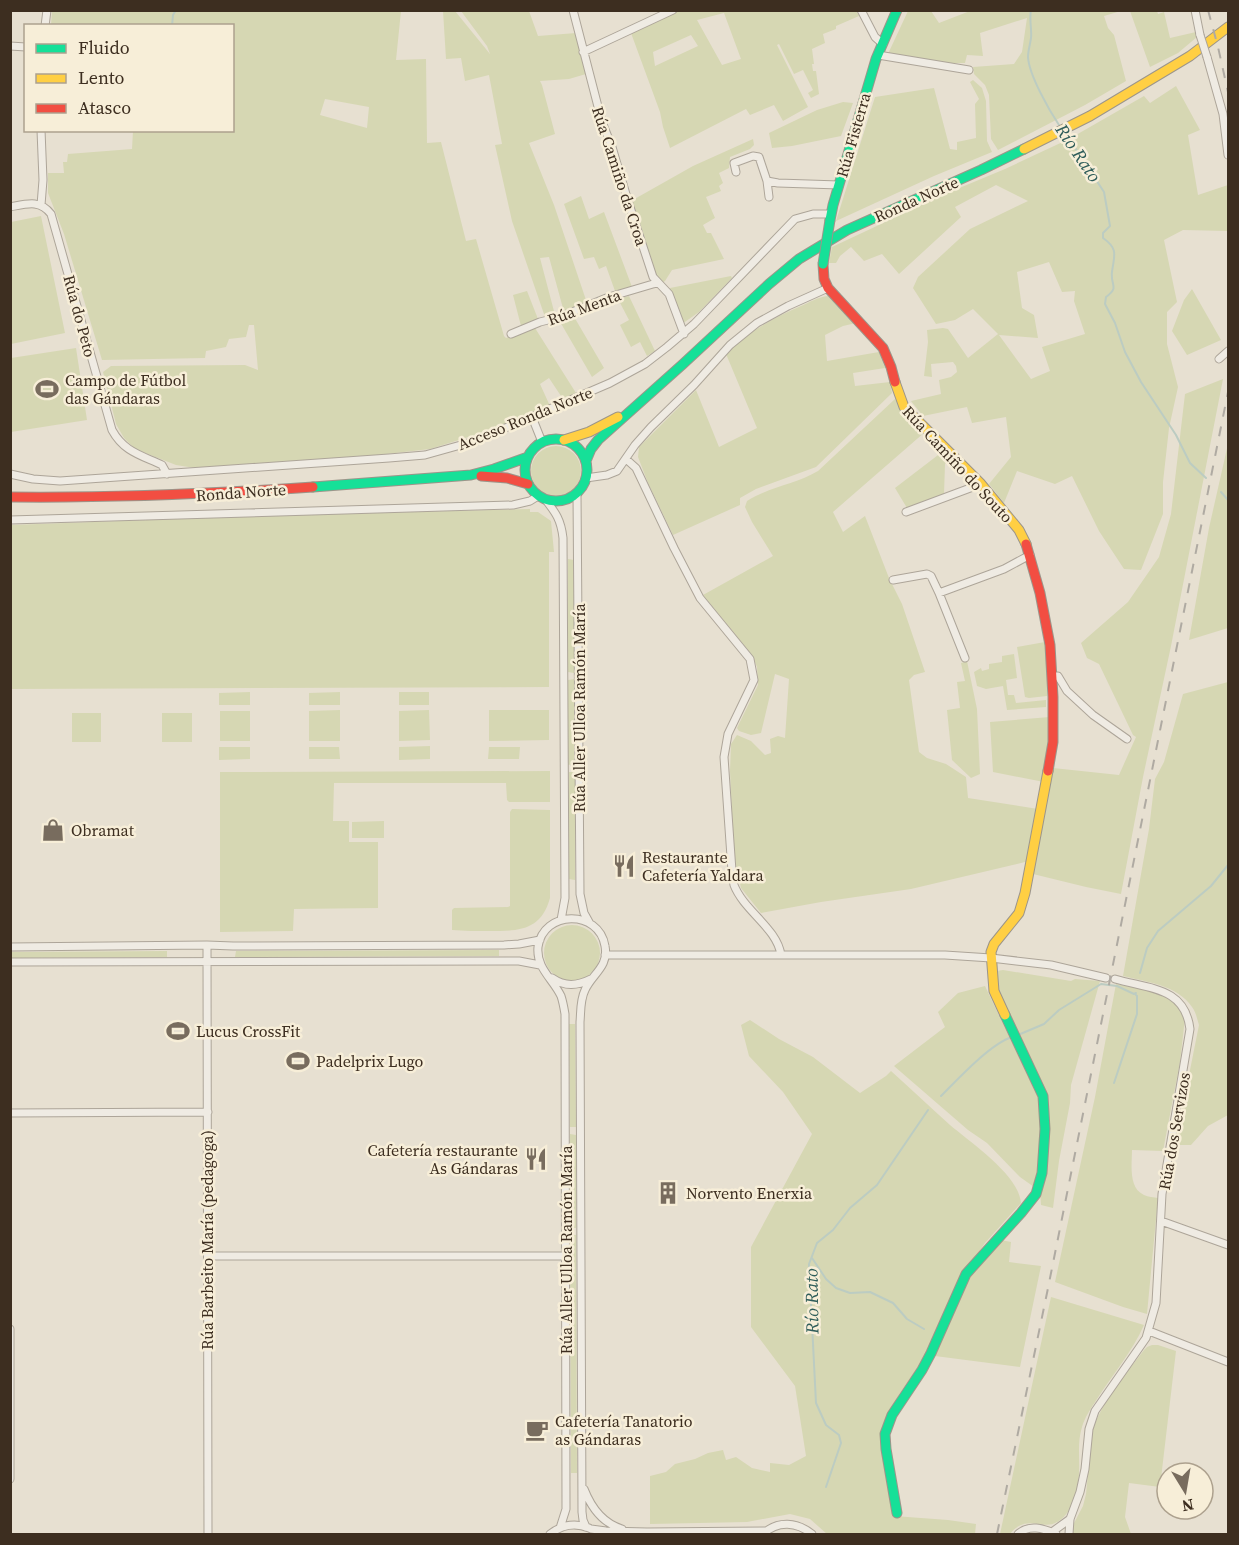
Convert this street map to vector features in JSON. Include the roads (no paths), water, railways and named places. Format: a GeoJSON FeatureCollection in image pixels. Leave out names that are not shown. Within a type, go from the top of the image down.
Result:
{"type":"FeatureCollection","features":[{"type":"Feature","properties":{"kind":"main road","name":"Rúa Fisterra"},"geometry":{"type":"LineString","coordinates":[[828,288],[824,279],[823,264],[830,217],[878,55],[897,10]]}},
{"type":"Feature","properties":{"kind":"main road","name":"Ronda Norte"},"geometry":{"type":"LineString","coordinates":[[586,461],[598,440],[799,259],[847,230],[981,170],[1090,116],[1190,56],[1228,27]]}},
{"type":"Feature","properties":{"kind":"main road","name":"Rúa Camiño do Souto"},"geometry":{"type":"LineString","coordinates":[[828,288],[883,348],[891,367],[898,396],[904,407],[981,484],[1018,530],[1030,555],[1040,593],[1050,645],[1053,676],[1053,742],[1025,893],[1019,914],[994,944],[991,958]]}},
{"type":"Feature","properties":{"kind":"main road","name":"Ronda Norte"},"geometry":{"type":"LineString","coordinates":[[471,475],[528,457],[531,451],[542,442],[553,439],[564,440],[589,432],[630,411]]}},
{"type":"Feature","properties":{"kind":"main road"},"geometry":{"type":"LineString","coordinates":[[528,457],[525,471],[528,484],[542,497],[562,501],[577,493],[586,478],[587,470],[586,461],[581,452],[564,440]]}},
{"type":"Feature","properties":{"kind":"main road","name":"Ronda Norte"},"geometry":{"type":"LineString","coordinates":[[10,497],[193,495],[471,475],[507,478],[528,484]]}},
{"type":"Feature","properties":{"kind":"main road"},"geometry":{"type":"LineString","coordinates":[[897,1513],[885,1434],[892,1414],[931,1353],[966,1274],[1036,1194],[1042,1173],[1045,1129],[1043,1096],[994,991],[991,958]]}},
{"type":"Feature","properties":{"kind":"street","name":"Rúa Camiño da Croa"},"geometry":{"type":"LineString","coordinates":[[573,10],[602,122],[653,277],[669,294],[684,334]]}},
{"type":"Feature","properties":{"kind":"street"},"geometry":{"type":"LineString","coordinates":[[583,52],[672,10]]}},
{"type":"Feature","properties":{"kind":"street"},"geometry":{"type":"LineString","coordinates":[[861,10],[875,37],[883,44]]}},
{"type":"Feature","properties":{"kind":"street"},"geometry":{"type":"LineString","coordinates":[[1195,10],[1223,114],[1228,154]]}},
{"type":"Feature","properties":{"kind":"street"},"geometry":{"type":"LineString","coordinates":[[878,55],[969,70]]}},
{"type":"Feature","properties":{"kind":"street"},"geometry":{"type":"LineString","coordinates":[[10,207],[37,203],[41,205],[44,180],[41,132]]}},
{"type":"Feature","properties":{"kind":"street"},"geometry":{"type":"LineString","coordinates":[[736,172],[734,163],[753,156],[759,157],[767,181],[769,197]]}},
{"type":"Feature","properties":{"kind":"street"},"geometry":{"type":"LineString","coordinates":[[767,181],[839,185]]}},
{"type":"Feature","properties":{"kind":"street","name":"Rúa do Peto"},"geometry":{"type":"LineString","coordinates":[[41,205],[47,208],[56,227],[112,430],[128,450],[162,465],[167,474]]}},
{"type":"Feature","properties":{"kind":"street","name":"Acceso Ronda Norte"},"geometry":{"type":"LineString","coordinates":[[10,474],[60,481],[352,462],[425,455],[475,441],[610,383],[645,364],[684,334],[795,219],[813,214],[830,217]]}},
{"type":"Feature","properties":{"kind":"street","name":"Rúa Menta"},"geometry":{"type":"LineString","coordinates":[[511,334],[609,297],[657,282]]}},
{"type":"Feature","properties":{"kind":"street"},"geometry":{"type":"LineString","coordinates":[[586,478],[617,471],[651,427],[694,385],[730,345],[788,306],[828,288]]}},
{"type":"Feature","properties":{"kind":"street"},"geometry":{"type":"LineString","coordinates":[[1219,359],[1228,351]]}},
{"type":"Feature","properties":{"kind":"street"},"geometry":{"type":"LineString","coordinates":[[532,417],[542,442]]}},
{"type":"Feature","properties":{"kind":"street"},"geometry":{"type":"LineString","coordinates":[[626,459],[636,468],[700,598],[750,659],[754,680],[728,734],[724,757],[732,871],[735,885],[743,900],[779,944],[781,955]]}},
{"type":"Feature","properties":{"kind":"street"},"geometry":{"type":"LineString","coordinates":[[906,512],[981,484]]}},
{"type":"Feature","properties":{"kind":"street","name":"Rúa Aller Ulloa Ramón María"},"geometry":{"type":"LineString","coordinates":[[577,493],[580,894],[584,913],[603,938],[605,948],[601,969],[591,979],[582,998],[580,1022],[582,1512],[589,1528]]}},
{"type":"Feature","properties":{"kind":"street"},"geometry":{"type":"LineString","coordinates":[[10,520],[513,505],[542,497]]}},
{"type":"Feature","properties":{"kind":"street","name":"Rúa Aller Ulloa Ramón María"},"geometry":{"type":"LineString","coordinates":[[542,497],[561,522],[562,538],[565,890],[561,920]]}},
{"type":"Feature","properties":{"kind":"street"},"geometry":{"type":"LineString","coordinates":[[939,593],[1004,568],[1030,555]]}},
{"type":"Feature","properties":{"kind":"street"},"geometry":{"type":"LineString","coordinates":[[893,580],[927,574],[931,576],[965,658]]}},
{"type":"Feature","properties":{"kind":"street"},"geometry":{"type":"LineString","coordinates":[[1053,676],[1058,676],[1067,691],[1093,715],[1127,739]]}},
{"type":"Feature","properties":{"kind":"street"},"geometry":{"type":"LineString","coordinates":[[10,962],[519,961],[540,965],[538,957],[540,940],[544,931],[552,924],[570,918],[589,922]]}},
{"type":"Feature","properties":{"kind":"street"},"geometry":{"type":"LineString","coordinates":[[10,947],[519,945],[540,940]]}},
{"type":"Feature","properties":{"kind":"street","name":"Rúa Barbeito María (pedagoga)"},"geometry":{"type":"LineString","coordinates":[[207,945],[208,1534]]}},
{"type":"Feature","properties":{"kind":"street"},"geometry":{"type":"LineString","coordinates":[[605,955],[945,955],[1051,965],[1106,978]]}},
{"type":"Feature","properties":{"kind":"street","name":"Rúa Aller Ulloa Ramón María"},"geometry":{"type":"LineString","coordinates":[[540,965],[560,995],[565,1014],[566,1509],[560,1528]]}},
{"type":"Feature","properties":{"kind":"street"},"geometry":{"type":"LineString","coordinates":[[548,976],[569,985],[581,984],[591,979]]}},
{"type":"Feature","properties":{"kind":"street","name":"Rúa dos Servizos"},"geometry":{"type":"LineString","coordinates":[[1069,1534],[1070,1519],[1080,1492],[1085,1469],[1089,1429],[1095,1411],[1146,1338],[1156,1303],[1165,1175],[1189,1047],[1189,1018],[1178,1001],[1167,993],[1115,979]]}},
{"type":"Feature","properties":{"kind":"street"},"geometry":{"type":"LineString","coordinates":[[10,1113],[208,1112]]}},
{"type":"Feature","properties":{"kind":"street"},"geometry":{"type":"LineString","coordinates":[[1161,1221],[1228,1245]]}},
{"type":"Feature","properties":{"kind":"street"},"geometry":{"type":"LineString","coordinates":[[207,1256],[566,1256]]}},
{"type":"Feature","properties":{"kind":"street"},"geometry":{"type":"LineString","coordinates":[[10,1329],[10,1479]]}},
{"type":"Feature","properties":{"kind":"street"},"geometry":{"type":"LineString","coordinates":[[1149,1331],[1228,1362]]}},
{"type":"Feature","properties":{"kind":"street"},"geometry":{"type":"LineString","coordinates":[[582,1484],[590,1504],[602,1518],[615,1527],[630,1532]]}},
{"type":"Feature","properties":{"kind":"street"},"geometry":{"type":"LineString","coordinates":[[1018,1534],[1033,1528],[1043,1528],[1054,1533],[1070,1519]]}},
{"type":"Feature","properties":{"kind":"street"},"geometry":{"type":"LineString","coordinates":[[550,1534],[560,1528],[573,1525],[606,1532],[764,1533],[773,1527],[790,1524],[812,1534]]}},
{"type":"Feature","properties":{"kind":"street"},"geometry":{"type":"LineString","coordinates":[[589,1528],[598,1534]]}},
{"type":"Feature","properties":{"kind":"waterway"},"geometry":{"type":"LineString","coordinates":[[172,24],[176,10]]}},
{"type":"Feature","properties":{"kind":"waterway","name":"Río Rato"},"geometry":{"type":"LineString","coordinates":[[1031,10],[1029,64],[1040,92],[1059,125]]}},
{"type":"Feature","properties":{"kind":"waterway","name":"Río Rato"},"geometry":{"type":"LineString","coordinates":[[1066,134],[1104,192],[1110,226],[1103,233],[1103,238],[1114,253],[1112,276],[1114,288],[1106,297],[1105,304],[1115,323],[1125,352],[1141,382],[1176,435],[1190,463],[1206,478]]}},
{"type":"Feature","properties":{"kind":"waterway","name":"Río Rato"},"geometry":{"type":"LineString","coordinates":[[1221,492],[1228,500]]}},
{"type":"Feature","properties":{"kind":"waterway","name":"Río Rato"},"geometry":{"type":"LineString","coordinates":[[1140,973],[1147,948],[1158,931],[1211,886],[1228,865]]}},
{"type":"Feature","properties":{"kind":"waterway","name":"Río Rato"},"geometry":{"type":"LineString","coordinates":[[1018,1035],[1044,1024],[1059,1010],[1101,984],[1117,986],[1136,993]]}},
{"type":"Feature","properties":{"kind":"waterway"},"geometry":{"type":"LineString","coordinates":[[1114,1083],[1137,1014],[1136,995]]}},
{"type":"Feature","properties":{"kind":"waterway","name":"Río Rato"},"geometry":{"type":"LineString","coordinates":[[941,1096],[984,1054],[1012,1037]]}},
{"type":"Feature","properties":{"kind":"waterway","name":"Río Rato"},"geometry":{"type":"LineString","coordinates":[[826,1487],[841,1443],[839,1435],[826,1425],[816,1403],[809,1264],[817,1243],[833,1230],[850,1208],[877,1185],[928,1110]]}},
{"type":"Feature","properties":{"kind":"waterway"},"geometry":{"type":"LineString","coordinates":[[812,1258],[826,1279],[836,1288],[850,1293],[870,1292],[893,1303],[907,1319],[924,1329]]}},
{"type":"Feature","properties":{"kind":"railway"},"geometry":{"type":"LineString","coordinates":[[1208,10],[1228,92]]}},
{"type":"Feature","properties":{"kind":"railway"},"geometry":{"type":"LineString","coordinates":[[997,1534],[1228,392]]}},
{"type":"Feature","properties":{"kind":"place","name":"Campo de Fútbol das Gándaras"},"geometry":{"type":"Point","coordinates":[47,389]}},
{"type":"Feature","properties":{"kind":"place","name":"Obramat"},"geometry":{"type":"Point","coordinates":[53,830]}},
{"type":"Feature","properties":{"kind":"place","name":"Restaurante Cafetería Yaldara"},"geometry":{"type":"Point","coordinates":[624,866]}},
{"type":"Feature","properties":{"kind":"place","name":"Lucus CrossFit"},"geometry":{"type":"Point","coordinates":[178,1031]}},
{"type":"Feature","properties":{"kind":"place","name":"Padelprix Lugo"},"geometry":{"type":"Point","coordinates":[298,1061]}},
{"type":"Feature","properties":{"kind":"place","name":"Cafetería restaurante As Gándaras"},"geometry":{"type":"Point","coordinates":[536,1159]}},
{"type":"Feature","properties":{"kind":"place","name":"Norvento Enerxia"},"geometry":{"type":"Point","coordinates":[668,1193]}},
{"type":"Feature","properties":{"kind":"place","name":"Cafetería Tanatorio as Gándaras"},"geometry":{"type":"Point","coordinates":[537,1430]}}]}
